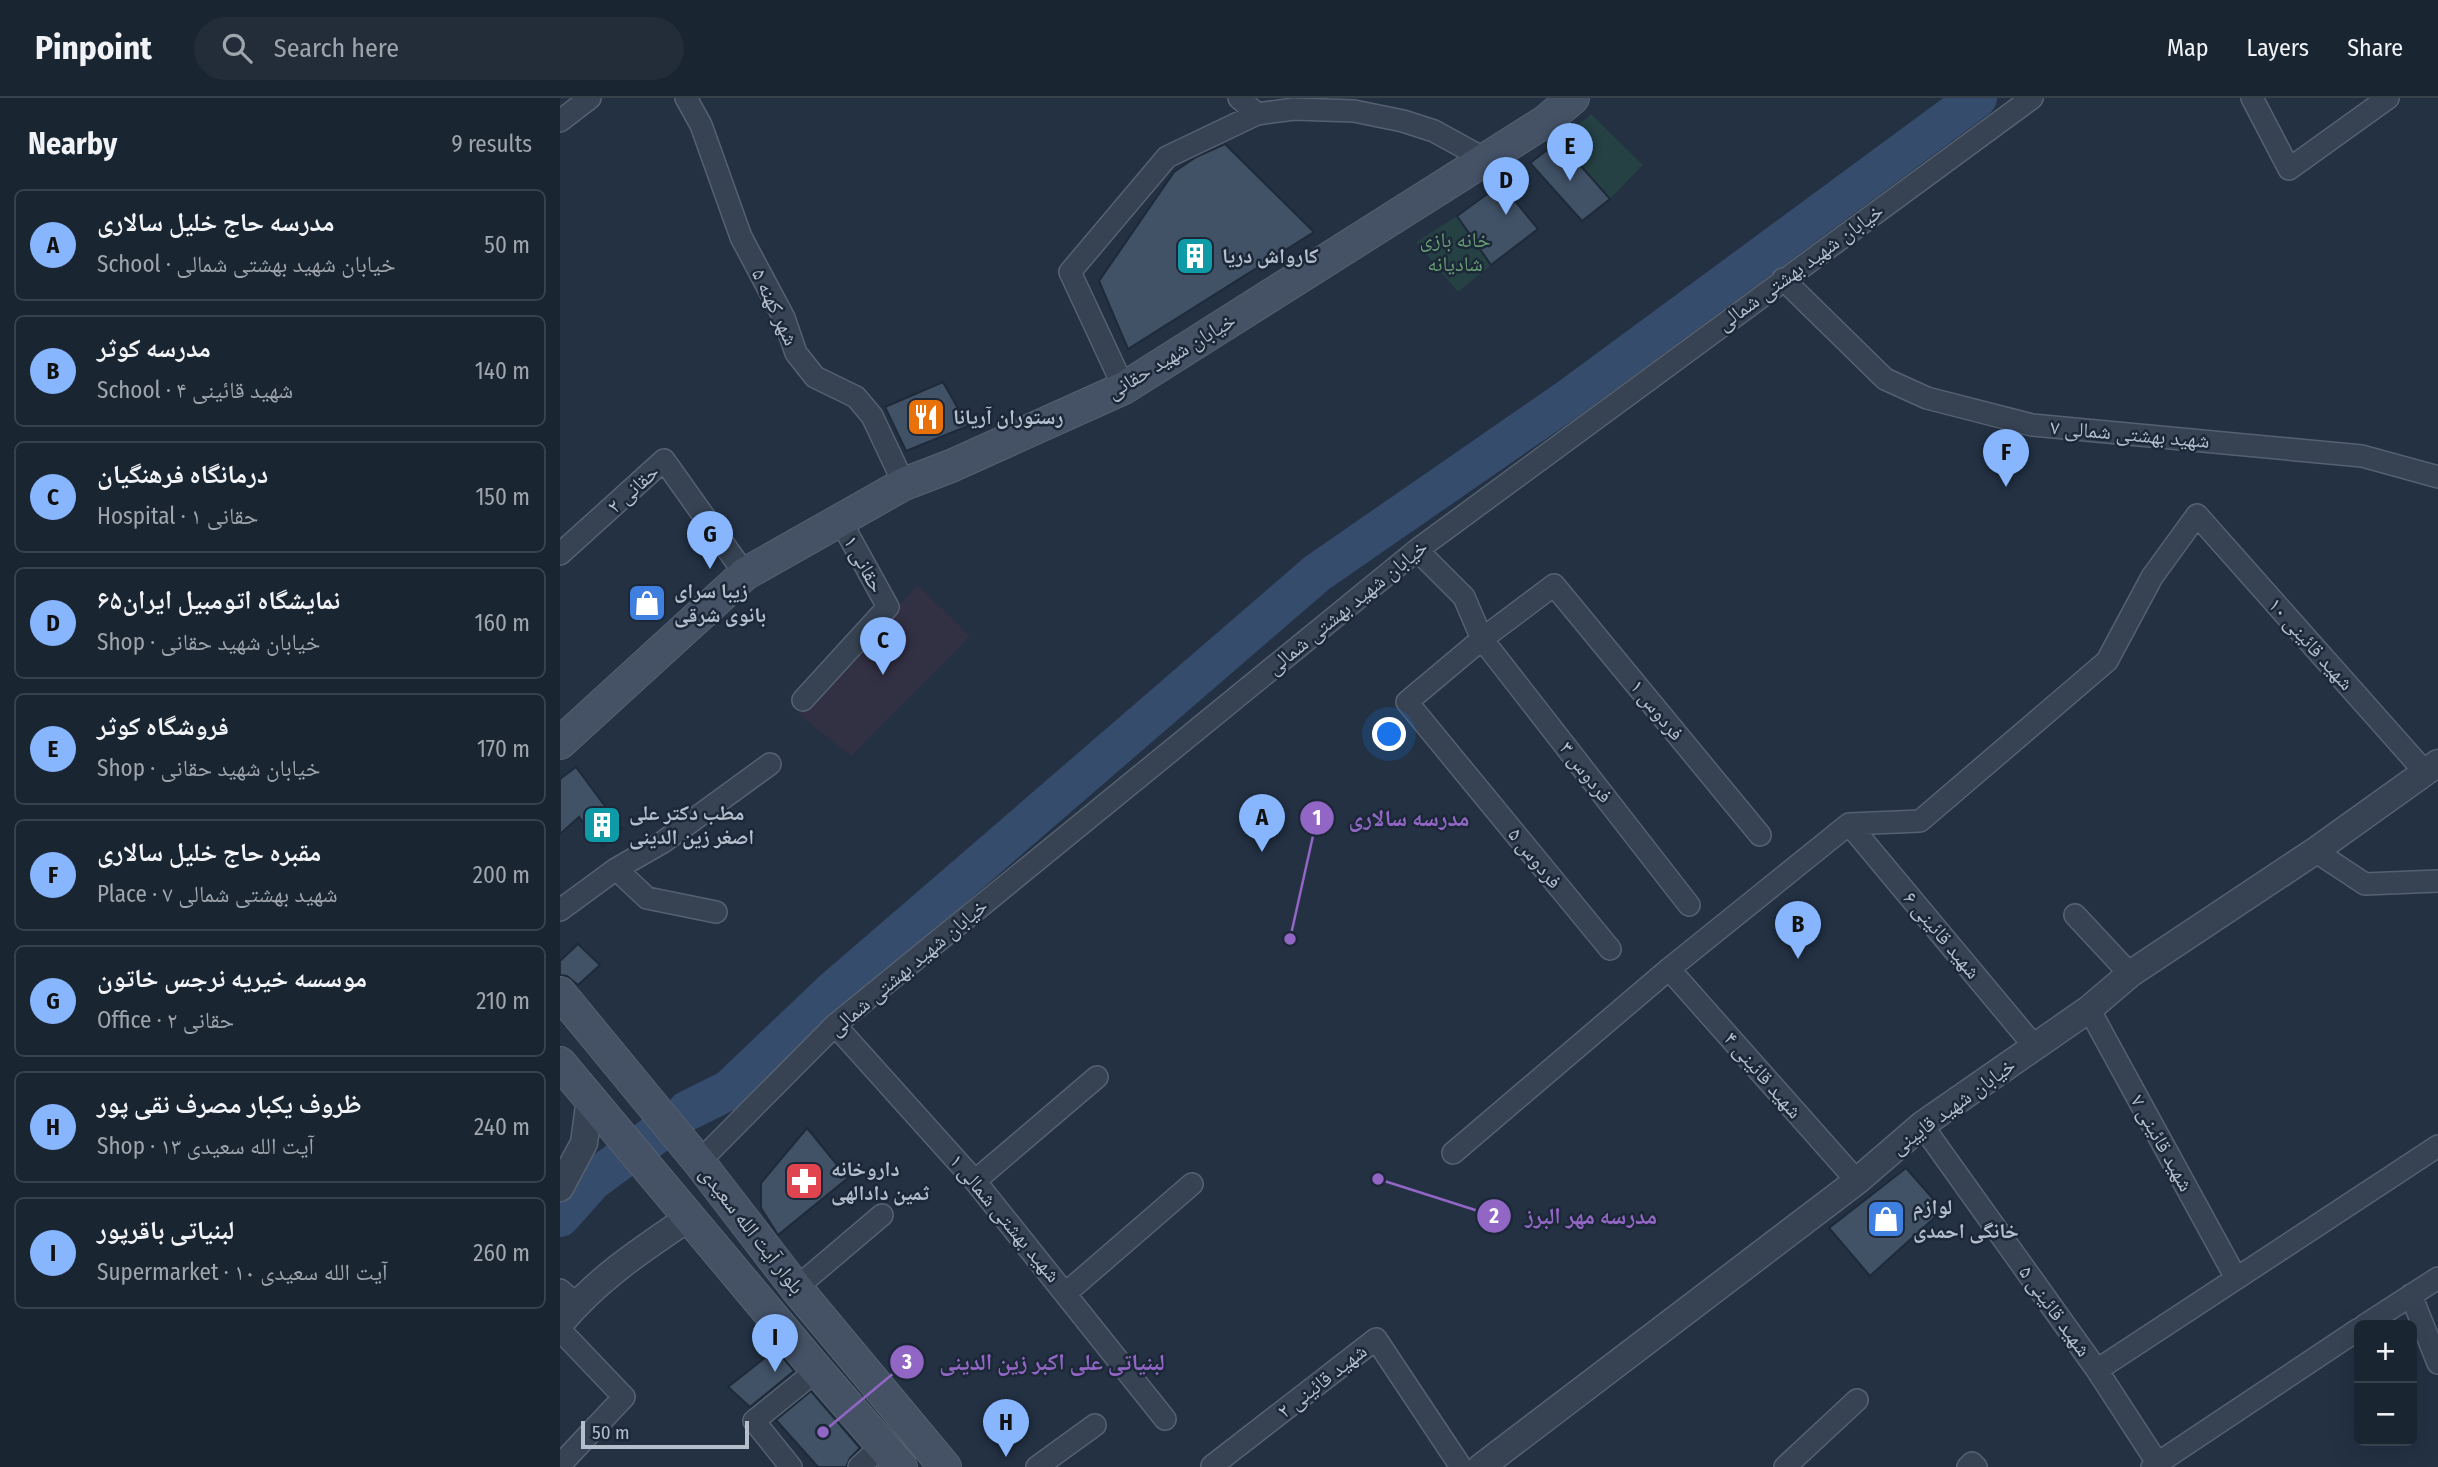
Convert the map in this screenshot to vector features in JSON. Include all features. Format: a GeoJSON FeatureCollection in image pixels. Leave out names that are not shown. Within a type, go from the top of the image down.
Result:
{"type":"FeatureCollection","features":[{"type":"Feature","properties":{"kind":"main road","name":"خیابان شهید حقانی"},"geometry":{"type":"LineString","coordinates":[[560,743],[746,574],[904,484],[951,466],[1124,388],[1546,121],[1573,98]]}},
{"type":"Feature","properties":{"kind":"main road","name":"بلوار آیت الله سعیدی"},"geometry":{"type":"LineString","coordinates":[[560,993],[699,1162],[796,1289],[945,1467]]}},
{"type":"Feature","properties":{"kind":"main road","name":"بلوار آیت الله سعیدی"},"geometry":{"type":"LineString","coordinates":[[560,1063],[892,1456]]}},
{"type":"Feature","properties":{"kind":"street"},"geometry":{"type":"LineString","coordinates":[[560,121],[590,98]]}},
{"type":"Feature","properties":{"kind":"street","name":"شهر کهنه ۵"},"geometry":{"type":"LineString","coordinates":[[686,98],[701,125],[741,237],[784,318],[796,353],[815,377],[856,397],[872,416],[904,484]]}},
{"type":"Feature","properties":{"kind":"street"},"geometry":{"type":"LineString","coordinates":[[1239,98],[1256,114]]}},
{"type":"Feature","properties":{"kind":"street","name":"خیابان شهید بهشتی شمالی"},"geometry":{"type":"LineString","coordinates":[[699,1162],[835,1025],[1417,550],[2032,98]]}},
{"type":"Feature","properties":{"kind":"street"},"geometry":{"type":"LineString","coordinates":[[2252,98],[2289,169],[2388,98]]}},
{"type":"Feature","properties":{"kind":"street"},"geometry":{"type":"LineString","coordinates":[[1124,388],[1070,272],[1167,157],[1256,114],[1294,109],[1354,111],[1403,121],[1434,131],[1485,159]]}},
{"type":"Feature","properties":{"kind":"street","name":"شهید بهشتی شمالی ۷"},"geometry":{"type":"LineString","coordinates":[[1783,279],[1885,379],[1927,398],[2032,425],[2362,456],[2438,477]]}},
{"type":"Feature","properties":{"kind":"street","name":"حقانی ۲"},"geometry":{"type":"LineString","coordinates":[[560,554],[664,460],[746,574]]}},
{"type":"Feature","properties":{"kind":"street","name":"شهید قائینی ۱۰"},"geometry":{"type":"LineString","coordinates":[[1849,824],[1920,821],[2107,661],[2152,577],[2197,515],[2431,767]]}},
{"type":"Feature","properties":{"kind":"street","name":"حقانی ۱"},"geometry":{"type":"LineString","coordinates":[[803,700],[888,607],[840,520]]}},
{"type":"Feature","properties":{"kind":"street","name":"فردوس ۳"},"geometry":{"type":"LineString","coordinates":[[1417,550],[1464,597],[1482,639],[1689,905]]}},
{"type":"Feature","properties":{"kind":"street","name":"فردوس ۱"},"geometry":{"type":"LineString","coordinates":[[1482,639],[1555,585],[1760,835]]}},
{"type":"Feature","properties":{"kind":"street","name":"فردوس ۵"},"geometry":{"type":"LineString","coordinates":[[1482,639],[1407,702],[1610,949]]}},
{"type":"Feature","properties":{"kind":"street"},"geometry":{"type":"LineString","coordinates":[[560,910],[616,869],[663,842],[770,764]]}},
{"type":"Feature","properties":{"kind":"street","name":"خیابان شهید قایینی"},"geometry":{"type":"LineString","coordinates":[[1481,1467],[1857,1181],[1922,1125],[2089,1009],[2130,974],[2315,851],[2431,767]]}},
{"type":"Feature","properties":{"kind":"street"},"geometry":{"type":"LineString","coordinates":[[1453,1153],[1669,969],[1849,824]]}},
{"type":"Feature","properties":{"kind":"street","name":"شهید قائینی ۶"},"geometry":{"type":"LineString","coordinates":[[1849,824],[2035,1046]]}},
{"type":"Feature","properties":{"kind":"street"},"geometry":{"type":"LineString","coordinates":[[2315,851],[2365,884],[2438,881]]}},
{"type":"Feature","properties":{"kind":"street"},"geometry":{"type":"LineString","coordinates":[[616,869],[647,898],[716,912]]}},
{"type":"Feature","properties":{"kind":"street"},"geometry":{"type":"LineString","coordinates":[[2075,915],[2130,974]]}},
{"type":"Feature","properties":{"kind":"street","name":"شهید قائینی ۴"},"geometry":{"type":"LineString","coordinates":[[1669,969],[1857,1181]]}},
{"type":"Feature","properties":{"kind":"street","name":"شهید قائینی ۷"},"geometry":{"type":"LineString","coordinates":[[2089,1009],[2236,1278]]}},
{"type":"Feature","properties":{"kind":"street","name":"شهید بهشتی شمالی ۱"},"geometry":{"type":"LineString","coordinates":[[835,1025],[975,1181],[1165,1419]]}},
{"type":"Feature","properties":{"kind":"street"},"geometry":{"type":"LineString","coordinates":[[975,1181],[1097,1077]]}},
{"type":"Feature","properties":{"kind":"street"},"geometry":{"type":"LineString","coordinates":[[560,1188],[584,1143],[590,1098]]}},
{"type":"Feature","properties":{"kind":"street","name":"شهید قائینی ۵"},"geometry":{"type":"LineString","coordinates":[[1922,1125],[2097,1370],[2156,1466]]}},
{"type":"Feature","properties":{"kind":"street"},"geometry":{"type":"LineString","coordinates":[[2097,1370],[2438,1146]]}},
{"type":"Feature","properties":{"kind":"street"},"geometry":{"type":"LineString","coordinates":[[1066,1293],[1192,1184]]}},
{"type":"Feature","properties":{"kind":"street"},"geometry":{"type":"LineString","coordinates":[[796,1289],[883,1215]]}},
{"type":"Feature","properties":{"kind":"street"},"geometry":{"type":"LineString","coordinates":[[565,1306],[690,1217]]}},
{"type":"Feature","properties":{"kind":"street"},"geometry":{"type":"LineString","coordinates":[[2373,1320],[2438,1278]]}},
{"type":"Feature","properties":{"kind":"street"},"geometry":{"type":"LineString","coordinates":[[2411,1295],[2438,1363]]}},
{"type":"Feature","properties":{"kind":"street"},"geometry":{"type":"LineString","coordinates":[[560,1330],[624,1396],[560,1465]]}},
{"type":"Feature","properties":{"kind":"street"},"geometry":{"type":"LineString","coordinates":[[2156,1466],[2354,1332]]}},
{"type":"Feature","properties":{"kind":"street","name":"شهید قائینی ۲"},"geometry":{"type":"LineString","coordinates":[[1212,1466],[1377,1339],[1461,1467]]}},
{"type":"Feature","properties":{"kind":"street"},"geometry":{"type":"LineString","coordinates":[[791,1467],[754,1422],[817,1370]]}},
{"type":"Feature","properties":{"kind":"street"},"geometry":{"type":"LineString","coordinates":[[1785,1467],[1857,1400]]}},
{"type":"Feature","properties":{"kind":"street"},"geometry":{"type":"LineString","coordinates":[[1037,1467],[1095,1425]]}},
{"type":"Feature","properties":{"kind":"street"},"geometry":{"type":"LineString","coordinates":[[859,1467],[892,1456]]}},
{"type":"Feature","properties":{"kind":"street"},"geometry":{"type":"LineString","coordinates":[[1968,1467],[1972,1463],[1976,1467]]}},
{"type":"Feature","properties":{"kind":"shaded area"},"geometry":{"type":"Polygon","coordinates":[[[918,585],[970,636],[851,756],[798,714],[918,585]]]}},
{"type":"Feature","properties":{"kind":"green space"},"geometry":{"type":"Polygon","coordinates":[[[1591,114],[1643,165],[1610,199],[1559,141],[1591,114]]]}},
{"type":"Feature","properties":{"kind":"green space","name":"خانه بازی شادیانه"},"geometry":{"type":"Polygon","coordinates":[[[1457,216],[1491,265],[1458,292],[1416,242],[1457,216]]]}},
{"type":"Feature","properties":{"kind":"building"},"geometry":{"type":"Polygon","coordinates":[[[1559,141],[1610,199],[1582,221],[1530,163],[1559,141]]]}},
{"type":"Feature","properties":{"kind":"building","name":"کارواش دریا"},"geometry":{"type":"Polygon","coordinates":[[[1225,144],[1314,232],[1128,349],[1099,281],[1174,172],[1196,157],[1225,144]]]}},
{"type":"Feature","properties":{"kind":"building"},"geometry":{"type":"Polygon","coordinates":[[[1501,184],[1538,229],[1491,265],[1457,216],[1501,184]]]}},
{"type":"Feature","properties":{"kind":"building","name":"رستوران آریانا"},"geometry":{"type":"Polygon","coordinates":[[[943,382],[968,426],[906,451],[885,407],[943,382]]]}},
{"type":"Feature","properties":{"kind":"building"},"geometry":{"type":"Polygon","coordinates":[[[576,767],[622,829],[603,846],[579,817],[560,834],[560,779],[576,767]]]}},
{"type":"Feature","properties":{"kind":"building"},"geometry":{"type":"Polygon","coordinates":[[[578,944],[600,965],[578,985],[567,976],[560,975],[560,961],[578,944]]]}},
{"type":"Feature","properties":{"kind":"building","name":"داروخانه ثمین دادالهی"},"geometry":{"type":"Polygon","coordinates":[[[807,1128],[848,1178],[778,1235],[761,1208],[761,1183],[807,1128]]]}},
{"type":"Feature","properties":{"kind":"building","name":"لوازم خانگی احمدی"},"geometry":{"type":"Polygon","coordinates":[[[1906,1168],[1943,1210],[1870,1276],[1829,1228],[1906,1168]]]}},
{"type":"Feature","properties":{"kind":"building"},"geometry":{"type":"Polygon","coordinates":[[[776,1349],[794,1371],[750,1407],[728,1387],[776,1349]]]}},
{"type":"Feature","properties":{"kind":"building"},"geometry":{"type":"Polygon","coordinates":[[[811,1391],[860,1448],[850,1458],[846,1467],[818,1467],[776,1420],[811,1391]]]}},
{"type":"Feature","properties":{"kind":"waterway"},"geometry":{"type":"LineString","coordinates":[[687,1111],[729,1090],[832,992],[1317,573],[1567,400],[1977,98]]}},
{"type":"Feature","properties":{"kind":"waterway"},"geometry":{"type":"LineString","coordinates":[[560,1217],[593,1180],[659,1132]]}},
{"type":"Feature","properties":{"kind":"place","name":"فروشگاه کوثر"},"geometry":{"type":"Point","coordinates":[1570,181]}},
{"type":"Feature","properties":{"kind":"place","name":"نمایشگاه اتومبیل ایران۶۵"},"geometry":{"type":"Point","coordinates":[1506,215]}},
{"type":"Feature","properties":{"kind":"place","name":"کارواش دریا"},"geometry":{"type":"Point","coordinates":[1195,256]}},
{"type":"Feature","properties":{"kind":"place","name":"رستوران آریانا"},"geometry":{"type":"Point","coordinates":[926,417]}},
{"type":"Feature","properties":{"kind":"place","name":"مقبره حاج خلیل سالاری"},"geometry":{"type":"Point","coordinates":[2006,487]}},
{"type":"Feature","properties":{"kind":"place","name":"موسسه خیریه نرجس خاتون"},"geometry":{"type":"Point","coordinates":[710,569]}},
{"type":"Feature","properties":{"kind":"place","name":"زیبا سرای بانوی شرقی"},"geometry":{"type":"Point","coordinates":[647,603]}},
{"type":"Feature","properties":{"kind":"place","name":"درمانگاه فرهنگیان"},"geometry":{"type":"Point","coordinates":[883,675]}},
{"type":"Feature","properties":{"kind":"place","name":"مطب دکتر علی اصغر زین الدینی"},"geometry":{"type":"Point","coordinates":[602,825]}},
{"type":"Feature","properties":{"kind":"place","name":"مدرسه حاج خلیل سالاری"},"geometry":{"type":"Point","coordinates":[1262,852]}},
{"type":"Feature","properties":{"kind":"place","name":"مدرسه سالاری"},"geometry":{"type":"Point","coordinates":[1290,939]}},
{"type":"Feature","properties":{"kind":"place","name":"مدرسه کوثر"},"geometry":{"type":"Point","coordinates":[1798,959]}},
{"type":"Feature","properties":{"kind":"place","name":"مدرسه مهر البرز"},"geometry":{"type":"Point","coordinates":[1378,1179]}},
{"type":"Feature","properties":{"kind":"place","name":"داروخانه ثمین دادالهی"},"geometry":{"type":"Point","coordinates":[804,1181]}},
{"type":"Feature","properties":{"kind":"place","name":"لوازم خانگی احمدی"},"geometry":{"type":"Point","coordinates":[1886,1219]}},
{"type":"Feature","properties":{"kind":"place","name":"لبنیاتی باقرپور"},"geometry":{"type":"Point","coordinates":[775,1372]}},
{"type":"Feature","properties":{"kind":"place","name":"لبنیاتی علی اکبر زین الدینی"},"geometry":{"type":"Point","coordinates":[823,1432]}},
{"type":"Feature","properties":{"kind":"place","name":"ظروف یکبار مصرف نقی پور"},"geometry":{"type":"Point","coordinates":[1006,1457]}}]}
